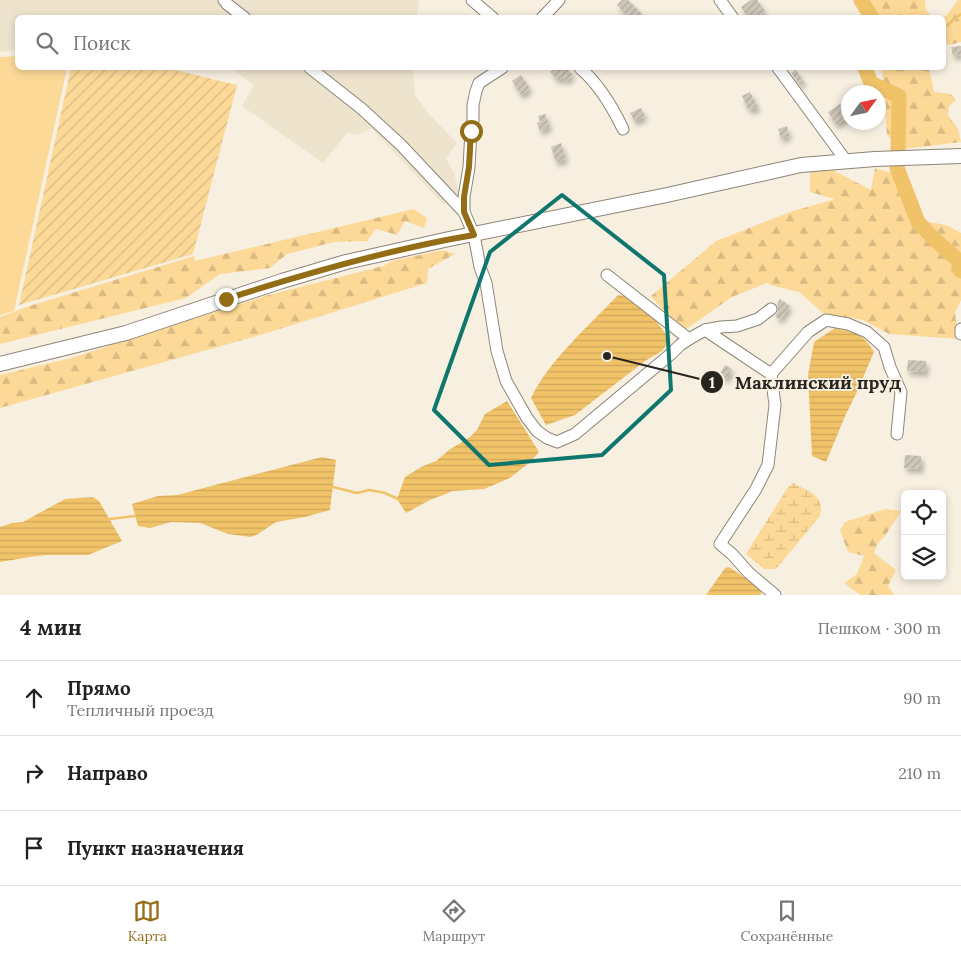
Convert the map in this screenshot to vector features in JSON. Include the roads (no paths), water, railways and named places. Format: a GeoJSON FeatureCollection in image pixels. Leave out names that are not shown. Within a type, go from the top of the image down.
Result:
{"type":"FeatureCollection","features":[{"type":"Feature","properties":{"kind":"main road"},"geometry":{"type":"LineString","coordinates":[[0,364],[126,333],[282,281],[346,262],[449,239],[801,165],[875,159],[961,156]]}},
{"type":"Feature","properties":{"kind":"street"},"geometry":{"type":"LineString","coordinates":[[224,0],[241,15]]}},
{"type":"Feature","properties":{"kind":"street"},"geometry":{"type":"LineString","coordinates":[[472,0],[490,15]]}},
{"type":"Feature","properties":{"kind":"street"},"geometry":{"type":"LineString","coordinates":[[545,15],[559,0]]}},
{"type":"Feature","properties":{"kind":"street"},"geometry":{"type":"LineString","coordinates":[[720,0],[731,15]]}},
{"type":"Feature","properties":{"kind":"street"},"geometry":{"type":"LineString","coordinates":[[313,70],[362,109],[401,145],[464,212],[474,235],[480,267],[486,283],[497,351],[506,381],[527,418],[537,431],[547,438],[557,442],[575,434],[688,339],[705,330],[737,326],[758,319],[772,309]]}},
{"type":"Feature","properties":{"kind":"street"},"geometry":{"type":"LineString","coordinates":[[464,212],[473,105],[479,83],[499,70]]}},
{"type":"Feature","properties":{"kind":"street"},"geometry":{"type":"LineString","coordinates":[[583,70],[588,74],[610,104],[623,128]]}},
{"type":"Feature","properties":{"kind":"street"},"geometry":{"type":"LineString","coordinates":[[779,70],[847,162]]}},
{"type":"Feature","properties":{"kind":"street"},"geometry":{"type":"LineString","coordinates":[[607,275],[688,339]]}},
{"type":"Feature","properties":{"kind":"street"},"geometry":{"type":"LineString","coordinates":[[775,595],[748,573],[732,554],[720,544],[756,489],[768,465],[775,405],[771,374],[808,332],[826,320],[848,324],[867,332],[884,347],[901,392],[897,434]]}},
{"type":"Feature","properties":{"kind":"street"},"geometry":{"type":"LineString","coordinates":[[961,329],[961,334]]}},
{"type":"Feature","properties":{"kind":"street"},"geometry":{"type":"LineString","coordinates":[[705,330],[771,374]]}},
{"type":"Feature","properties":{"kind":"waterway"},"geometry":{"type":"LineString","coordinates":[[861,0],[870,15]]}},
{"type":"Feature","properties":{"kind":"waterway"},"geometry":{"type":"LineString","coordinates":[[946,26],[961,14]]}},
{"type":"Feature","properties":{"kind":"waterway"},"geometry":{"type":"LineString","coordinates":[[866,70],[871,83],[899,96],[898,150]]}},
{"type":"Feature","properties":{"kind":"waterway"},"geometry":{"type":"LineString","coordinates":[[897,165],[918,222],[960,262],[959,268],[961,271]]}},
{"type":"Feature","properties":{"kind":"waterway"},"geometry":{"type":"LineString","coordinates":[[333,487],[357,493],[369,490],[385,493],[398,499]]}},
{"type":"Feature","properties":{"kind":"waterway"},"geometry":{"type":"LineString","coordinates":[[110,519],[135,516]]}},
{"type":"Feature","properties":{"kind":"place","name":"Маклинский пруд"},"geometry":{"type":"Point","coordinates":[607,356]}}]}
